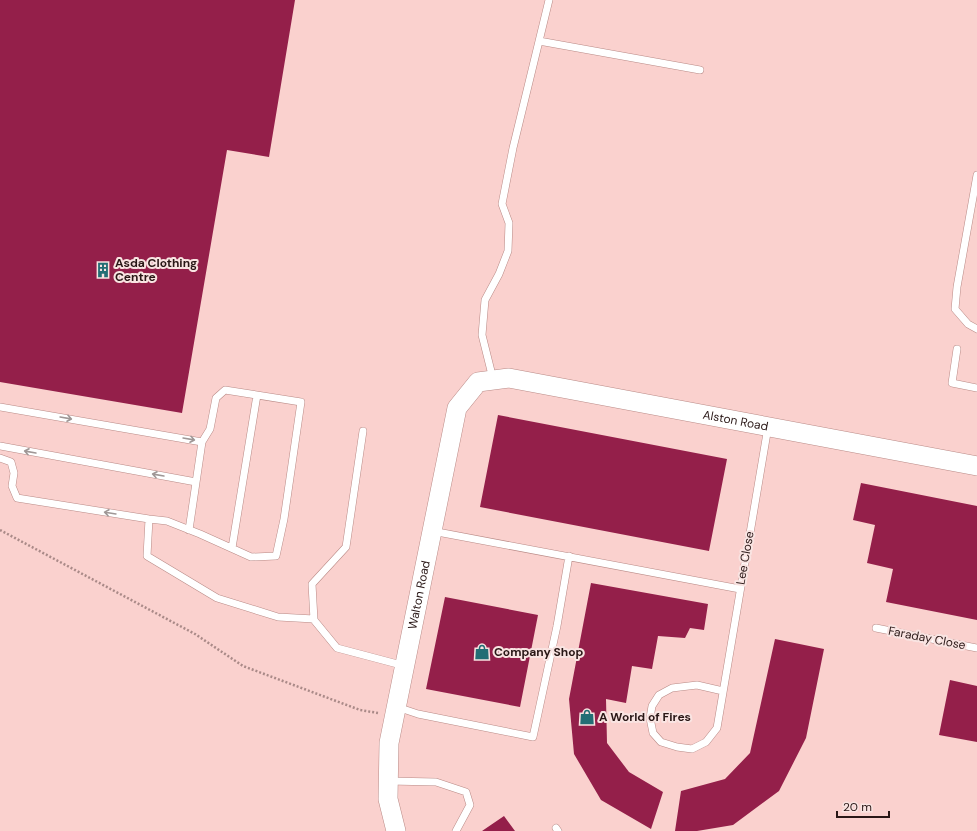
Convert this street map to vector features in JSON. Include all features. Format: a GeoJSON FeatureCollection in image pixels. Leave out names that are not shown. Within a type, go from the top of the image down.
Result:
{"type":"FeatureCollection","features":[{"type":"Feature","properties":{"kind":"street","name":"Alston Road"},"geometry":{"type":"LineString","coordinates":[[494,380],[509,378],[977,466]]}},
{"type":"Feature","properties":{"kind":"street","name":"Walton Road"},"geometry":{"type":"LineString","coordinates":[[396,831],[388,799],[389,743],[457,408],[478,382],[494,380]]}},
{"type":"Feature","properties":{"kind":"lane"},"geometry":{"type":"LineString","coordinates":[[494,380],[482,335],[485,300],[499,274],[508,251],[509,223],[502,204],[513,148],[549,0]]}},
{"type":"Feature","properties":{"kind":"lane"},"geometry":{"type":"LineString","coordinates":[[539,41],[700,70]]}},
{"type":"Feature","properties":{"kind":"lane"},"geometry":{"type":"LineString","coordinates":[[977,175],[957,287],[956,309],[968,324],[977,328]]}},
{"type":"Feature","properties":{"kind":"lane"},"geometry":{"type":"LineString","coordinates":[[957,349],[952,383],[977,388]]}},
{"type":"Feature","properties":{"kind":"lane"},"geometry":{"type":"LineString","coordinates":[[0,458],[11,462],[14,474],[12,486],[17,498],[167,521],[252,557],[276,556],[284,519],[301,402],[225,390],[216,398],[210,429],[202,442],[189,530]]}},
{"type":"Feature","properties":{"kind":"lane"},"geometry":{"type":"LineString","coordinates":[[232,548],[257,395]]}},
{"type":"Feature","properties":{"kind":"lane"},"geometry":{"type":"LineString","coordinates":[[0,407],[202,442]]}},
{"type":"Feature","properties":{"kind":"lane","name":"Lee Close"},"geometry":{"type":"LineString","coordinates":[[723,691],[697,685],[672,688],[659,695],[652,706],[650,718],[653,732],[661,742],[677,748],[692,749],[706,742],[717,728],[768,426]]}},
{"type":"Feature","properties":{"kind":"lane"},"geometry":{"type":"LineString","coordinates":[[363,431],[346,547],[312,584],[314,619],[337,648],[405,666]]}},
{"type":"Feature","properties":{"kind":"lane"},"geometry":{"type":"LineString","coordinates":[[0,446],[196,482]]}},
{"type":"Feature","properties":{"kind":"lane"},"geometry":{"type":"LineString","coordinates":[[149,519],[147,556],[217,598],[278,617],[314,619]]}},
{"type":"Feature","properties":{"kind":"lane"},"geometry":{"type":"LineString","coordinates":[[432,531],[740,589]]}},
{"type":"Feature","properties":{"kind":"lane"},"geometry":{"type":"LineString","coordinates":[[395,712],[418,714],[533,738],[557,626],[569,556]]}},
{"type":"Feature","properties":{"kind":"lane","name":"Faraday Close"},"geometry":{"type":"LineString","coordinates":[[876,628],[977,648]]}},
{"type":"Feature","properties":{"kind":"lane"},"geometry":{"type":"LineString","coordinates":[[389,781],[436,782],[466,792],[470,805],[456,831]]}},
{"type":"Feature","properties":{"kind":"path"},"geometry":{"type":"LineString","coordinates":[[0,530],[195,634],[243,666],[360,710],[395,712]]}},
{"type":"Feature","properties":{"kind":"building","name":"Asda Clothing Centre"},"geometry":{"type":"Polygon","coordinates":[[[0,0],[295,0],[269,157],[227,150],[182,413],[0,382],[0,0]]]}},
{"type":"Feature","properties":{"kind":"building"},"geometry":{"type":"Polygon","coordinates":[[[498,415],[727,459],[709,551],[480,507],[498,415]]]}},
{"type":"Feature","properties":{"kind":"building"},"geometry":{"type":"Polygon","coordinates":[[[861,483],[977,506],[977,620],[886,602],[893,569],[867,563],[875,525],[853,520],[861,483]]]}},
{"type":"Feature","properties":{"kind":"building"},"geometry":{"type":"Polygon","coordinates":[[[591,583],[708,604],[704,630],[690,628],[685,638],[658,636],[652,669],[632,666],[626,703],[606,699],[607,743],[629,772],[663,792],[651,829],[601,800],[574,754],[569,699],[591,583]]]}},
{"type":"Feature","properties":{"kind":"building","name":"Company Shop"},"geometry":{"type":"Polygon","coordinates":[[[445,597],[538,615],[520,707],[426,689],[445,597]]]}},
{"type":"Feature","properties":{"kind":"building"},"geometry":{"type":"Polygon","coordinates":[[[775,639],[824,649],[806,738],[779,791],[733,825],[697,831],[675,831],[681,791],[725,779],[750,753],[775,639]]]}},
{"type":"Feature","properties":{"kind":"building"},"geometry":{"type":"Polygon","coordinates":[[[950,680],[977,686],[977,742],[939,735],[950,680]]]}},
{"type":"Feature","properties":{"kind":"building"},"geometry":{"type":"Polygon","coordinates":[[[504,816],[515,831],[482,831],[504,816]]]}},
{"type":"Feature","properties":{"kind":"place","name":"Asda Clothing Centre"},"geometry":{"type":"Point","coordinates":[103,270]}},
{"type":"Feature","properties":{"kind":"place","name":"Company Shop"},"geometry":{"type":"Point","coordinates":[482,652]}},
{"type":"Feature","properties":{"kind":"place","name":"A World of Fires"},"geometry":{"type":"Point","coordinates":[587,717]}}]}
